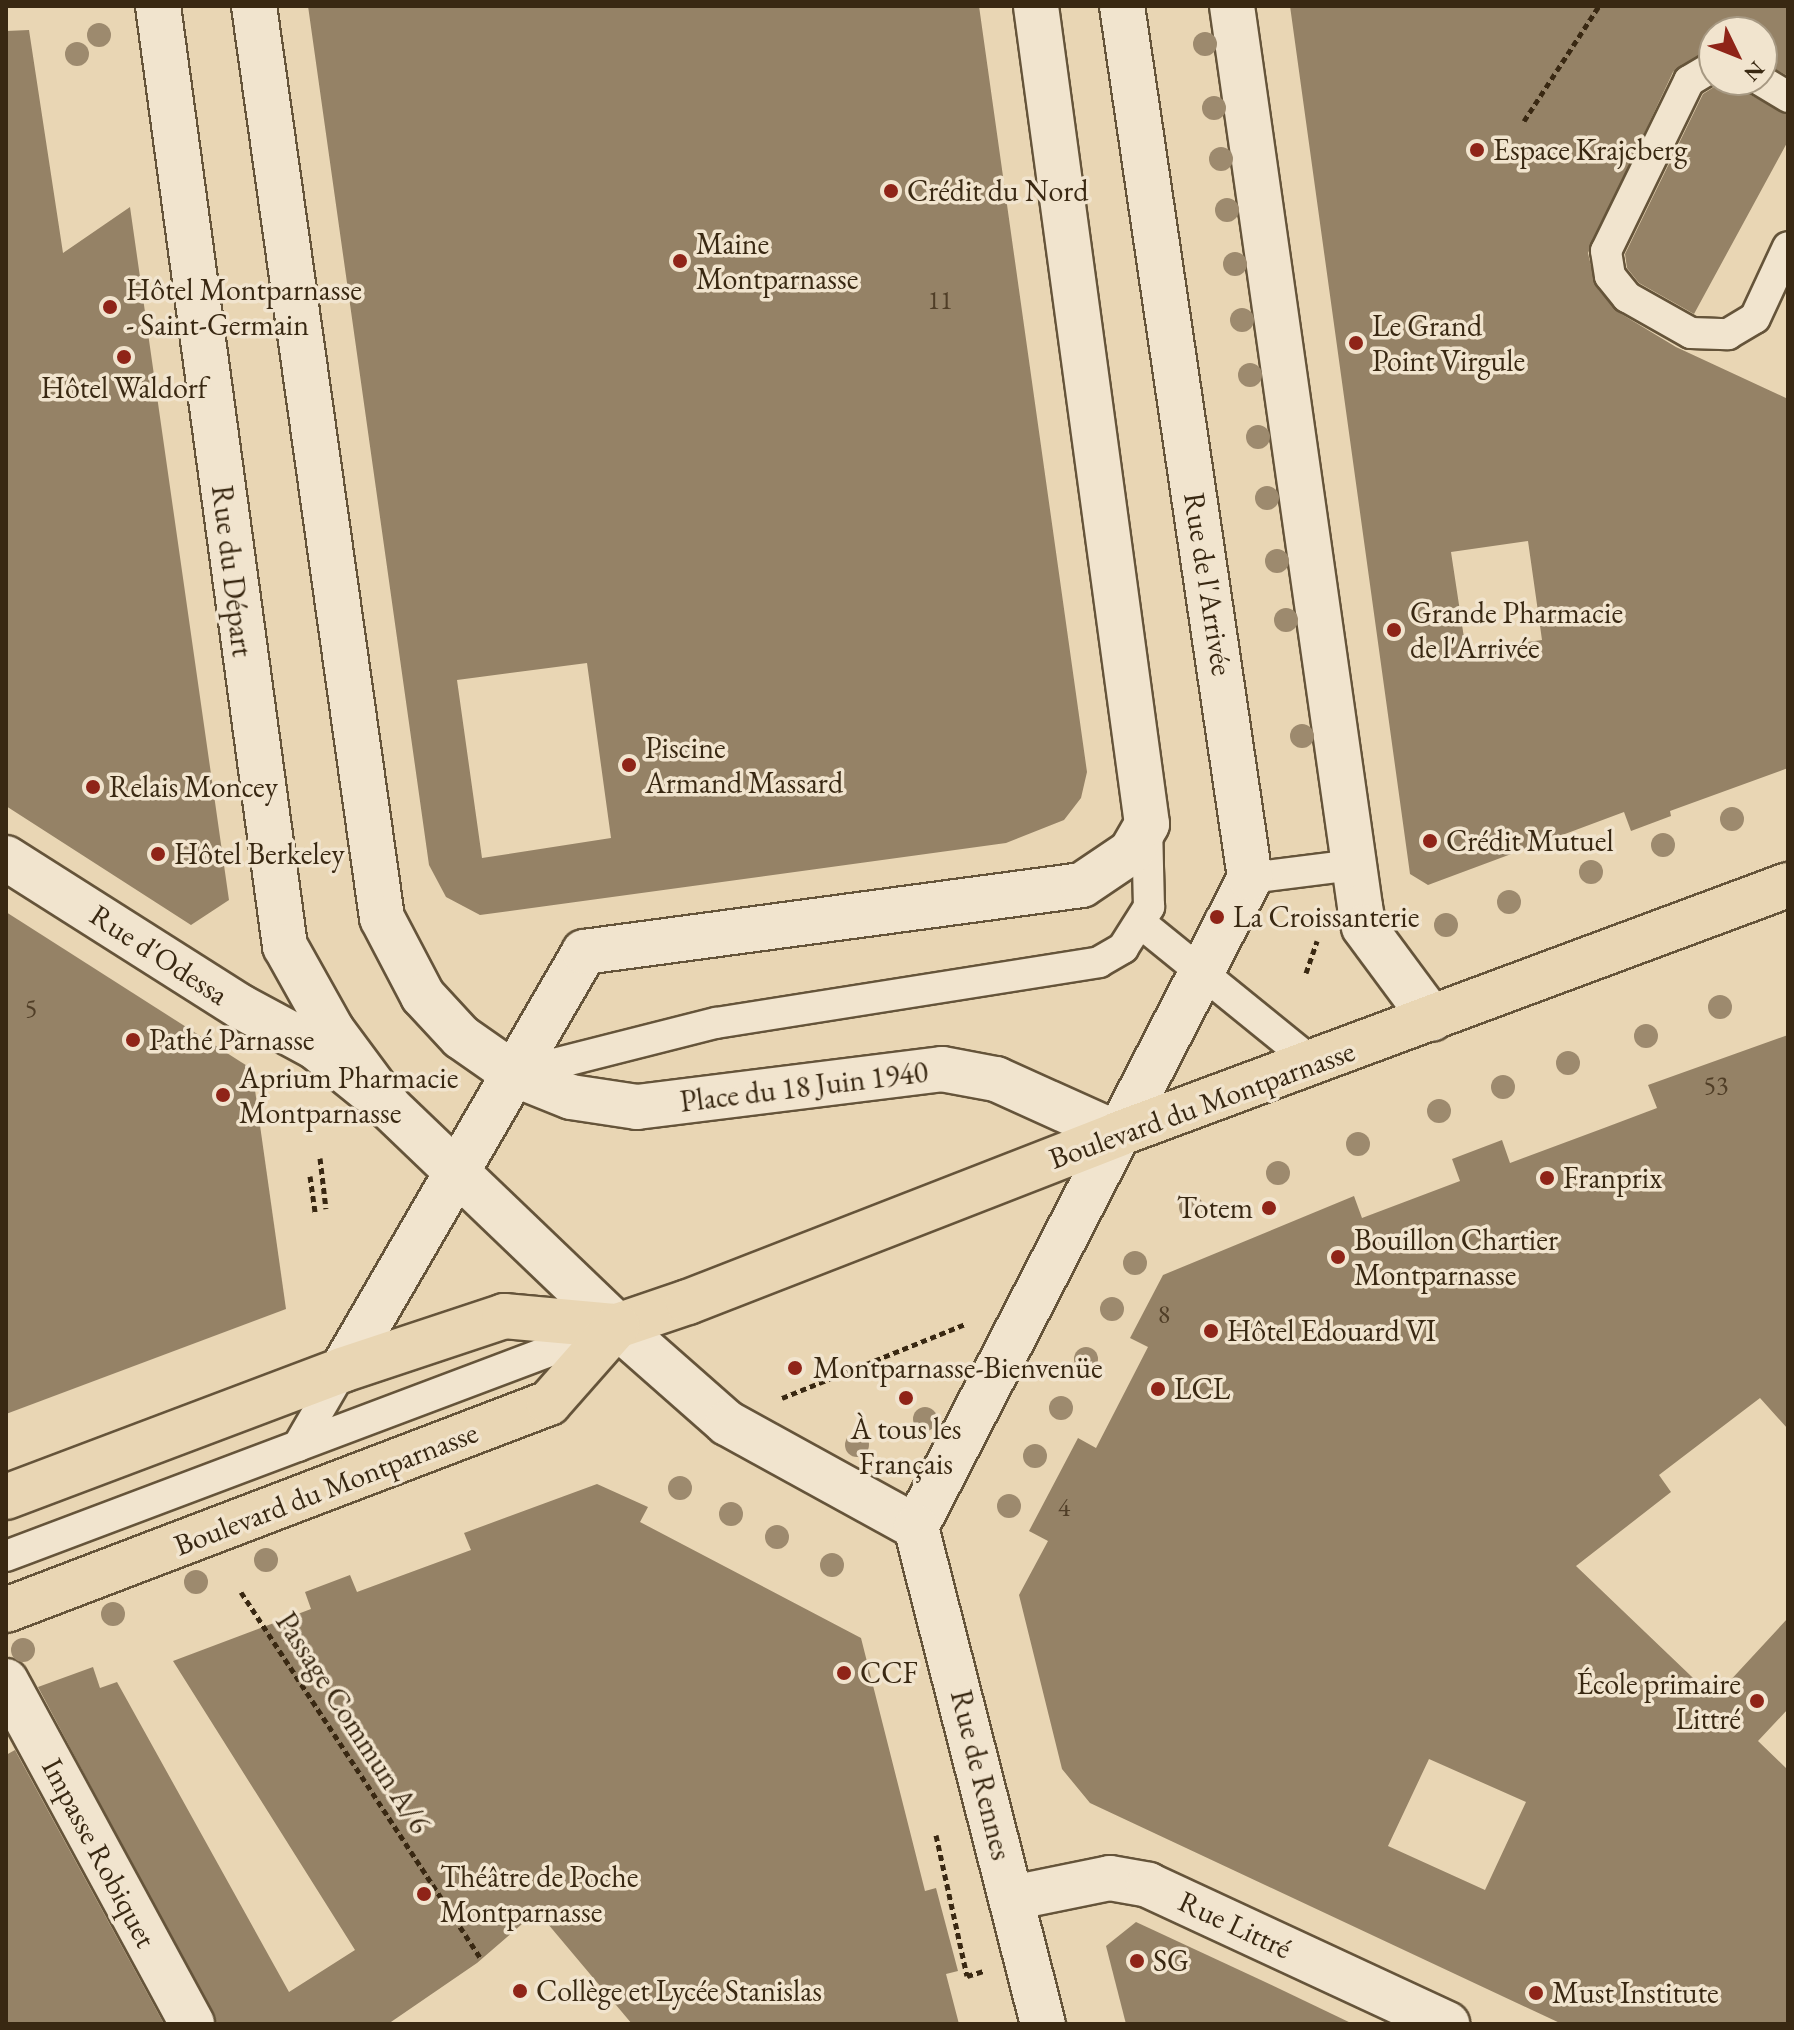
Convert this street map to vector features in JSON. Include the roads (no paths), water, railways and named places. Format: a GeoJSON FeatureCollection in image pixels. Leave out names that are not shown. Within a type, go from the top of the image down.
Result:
{"type":"FeatureCollection","features":[{"type":"Feature","properties":{"kind":"main road","name":"Rue du Départ"},"geometry":{"type":"LineString","coordinates":[[158,6],[285,946],[332,1030],[389,1107]]}},
{"type":"Feature","properties":{"kind":"main road"},"geometry":{"type":"LineString","coordinates":[[254,6],[382,918],[423,996],[461,1037],[514,1074]]}},
{"type":"Feature","properties":{"kind":"main road"},"geometry":{"type":"LineString","coordinates":[[342,1370],[584,952],[1082,885],[1131,852],[1147,824],[1036,6]]}},
{"type":"Feature","properties":{"kind":"main road","name":"Rue de l'Arrivée"},"geometry":{"type":"LineString","coordinates":[[1122,6],[1250,878]]}},
{"type":"Feature","properties":{"kind":"main road"},"geometry":{"type":"LineString","coordinates":[[1232,6],[1364,927],[1432,1019]]}},
{"type":"Feature","properties":{"kind":"main road","name":"Rue d'Odessa"},"geometry":{"type":"LineString","coordinates":[[6,858],[241,1007],[315,1047],[389,1107]]}},
{"type":"Feature","properties":{"kind":"main road"},"geometry":{"type":"LineString","coordinates":[[389,1107],[455,1175],[617,1326],[727,1423],[916,1527],[1250,878]]}},
{"type":"Feature","properties":{"kind":"main road","name":"Boulevard du Montparnasse"},"geometry":{"type":"LineString","coordinates":[[6,1497],[342,1370],[504,1316],[617,1326],[1118,1134],[1788,885]]}},
{"type":"Feature","properties":{"kind":"main road","name":"Place du 18 Juin 1940"},"geometry":{"type":"LineString","coordinates":[[514,1074],[571,1097],[637,1107],[942,1069],[996,1079],[1118,1134]]}},
{"type":"Feature","properties":{"kind":"main road","name":"Boulevard du Montparnasse"},"geometry":{"type":"LineString","coordinates":[[6,1610],[549,1403],[617,1326]]}},
{"type":"Feature","properties":{"kind":"main road","name":"Rue de Rennes"},"geometry":{"type":"LineString","coordinates":[[916,1527],[1043,2024]]}},
{"type":"Feature","properties":{"kind":"main road","name":"Impasse Robiquet"},"geometry":{"type":"LineString","coordinates":[[6,1681],[192,2024]]}},
{"type":"Feature","properties":{"kind":"main road","name":"Rue Littré"},"geometry":{"type":"LineString","coordinates":[[1012,1898],[1110,1878],[1148,1885],[1447,2024]]}},
{"type":"Feature","properties":{"kind":"lane"},"geometry":{"type":"LineString","coordinates":[[1698,76],[1689,81],[1606,251],[1610,276],[1627,297],[1691,333],[1728,334],[1755,318],[1788,247]]}},
{"type":"Feature","properties":{"kind":"lane"},"geometry":{"type":"LineString","coordinates":[[514,1074],[716,1023],[1099,962],[1123,948],[1142,924],[1152,890],[1147,824]]}},
{"type":"Feature","properties":{"kind":"lane"},"geometry":{"type":"LineString","coordinates":[[1250,878],[1353,865]]}},
{"type":"Feature","properties":{"kind":"lane"},"geometry":{"type":"LineString","coordinates":[[1142,924],[1313,1063]]}},
{"type":"Feature","properties":{"kind":"lane","name":"Boulevard du Montparnasse"},"geometry":{"type":"LineString","coordinates":[[6,1556],[617,1326]]}},
{"type":"Feature","properties":{"kind":"lane","name":"Boulevard du Montparnasse"},"geometry":{"type":"LineString","coordinates":[[298,1446],[342,1370]]}},
{"type":"Feature","properties":{"kind":"place","name":"Espace Krajcberg"},"geometry":{"type":"Point","coordinates":[1477,150]}},
{"type":"Feature","properties":{"kind":"place","name":"Crédit du Nord"},"geometry":{"type":"Point","coordinates":[891,191]}},
{"type":"Feature","properties":{"kind":"place","name":"Maine Montparnasse"},"geometry":{"type":"Point","coordinates":[680,261]}},
{"type":"Feature","properties":{"kind":"place","name":"Hôtel Montparnasse - Saint-Germain"},"geometry":{"type":"Point","coordinates":[110,307]}},
{"type":"Feature","properties":{"kind":"place","name":"Le Grand Point Virgule"},"geometry":{"type":"Point","coordinates":[1356,343]}},
{"type":"Feature","properties":{"kind":"place","name":"Hôtel Waldorf"},"geometry":{"type":"Point","coordinates":[124,357]}},
{"type":"Feature","properties":{"kind":"place","name":"Grande Pharmacie de l'Arrivée"},"geometry":{"type":"Point","coordinates":[1394,630]}},
{"type":"Feature","properties":{"kind":"place","name":"Piscine Armand Massard"},"geometry":{"type":"Point","coordinates":[629,765]}},
{"type":"Feature","properties":{"kind":"place","name":"Relais Moncey"},"geometry":{"type":"Point","coordinates":[93,787]}},
{"type":"Feature","properties":{"kind":"place","name":"Crédit Mutuel"},"geometry":{"type":"Point","coordinates":[1430,841]}},
{"type":"Feature","properties":{"kind":"place","name":"Hôtel Berkeley"},"geometry":{"type":"Point","coordinates":[158,854]}},
{"type":"Feature","properties":{"kind":"place","name":"La Croissanterie"},"geometry":{"type":"Point","coordinates":[1217,917]}},
{"type":"Feature","properties":{"kind":"place","name":"Pathé Parnasse"},"geometry":{"type":"Point","coordinates":[133,1040]}},
{"type":"Feature","properties":{"kind":"place","name":"Aprium Pharmacie Montparnasse"},"geometry":{"type":"Point","coordinates":[223,1095]}},
{"type":"Feature","properties":{"kind":"place","name":"Franprix"},"geometry":{"type":"Point","coordinates":[1547,1178]}},
{"type":"Feature","properties":{"kind":"place","name":"Totem"},"geometry":{"type":"Point","coordinates":[1269,1208]}},
{"type":"Feature","properties":{"kind":"place","name":"Bouillon Chartier Montparnasse"},"geometry":{"type":"Point","coordinates":[1338,1257]}},
{"type":"Feature","properties":{"kind":"place","name":"Hôtel Edouard VI"},"geometry":{"type":"Point","coordinates":[1211,1331]}},
{"type":"Feature","properties":{"kind":"place","name":"Montparnasse-Bienvenüe"},"geometry":{"type":"Point","coordinates":[795,1368]}},
{"type":"Feature","properties":{"kind":"place","name":"LCL"},"geometry":{"type":"Point","coordinates":[1158,1389]}},
{"type":"Feature","properties":{"kind":"place","name":"À tous les Français"},"geometry":{"type":"Point","coordinates":[906,1398]}},
{"type":"Feature","properties":{"kind":"place","name":"CCF"},"geometry":{"type":"Point","coordinates":[844,1673]}},
{"type":"Feature","properties":{"kind":"place","name":"École primaire Littré"},"geometry":{"type":"Point","coordinates":[1757,1701]}},
{"type":"Feature","properties":{"kind":"place","name":"Théâtre de Poche Montparnasse"},"geometry":{"type":"Point","coordinates":[424,1894]}},
{"type":"Feature","properties":{"kind":"place","name":"SG"},"geometry":{"type":"Point","coordinates":[1137,1961]}},
{"type":"Feature","properties":{"kind":"place","name":"Collège et Lycée Stanislas"},"geometry":{"type":"Point","coordinates":[520,1991]}},
{"type":"Feature","properties":{"kind":"place","name":"Must Institute"},"geometry":{"type":"Point","coordinates":[1536,1993]}}]}
